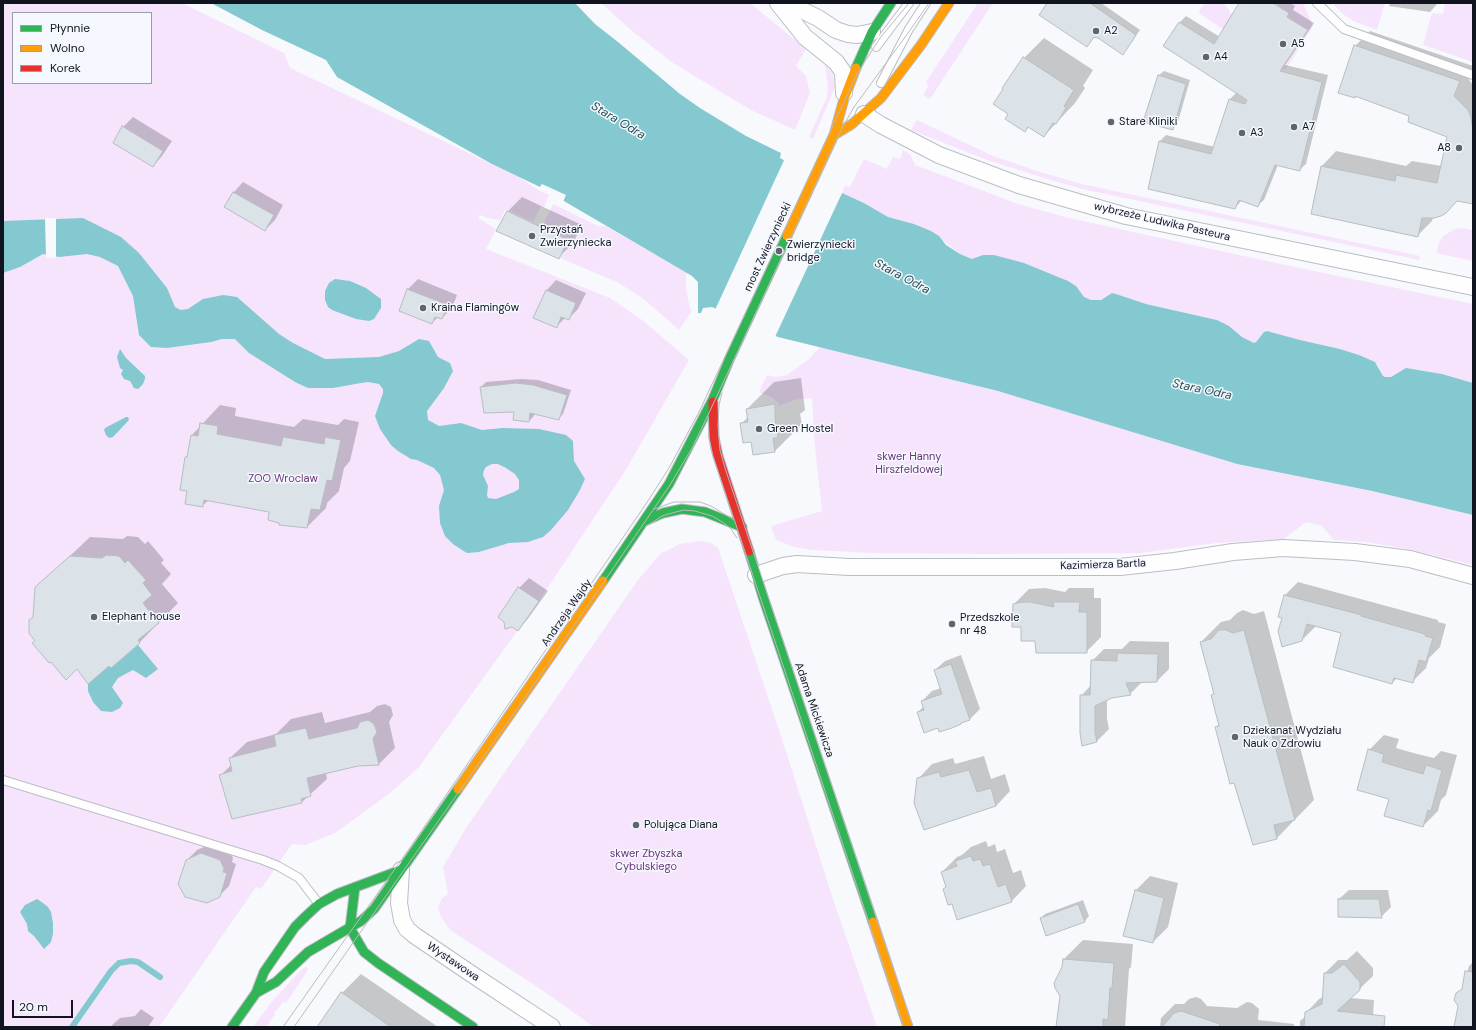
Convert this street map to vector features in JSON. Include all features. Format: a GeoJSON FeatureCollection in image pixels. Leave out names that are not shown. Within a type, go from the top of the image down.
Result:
{"type":"FeatureCollection","features":[{"type":"Feature","properties":{"kind":"main road","name":"most Zwierzyniecki"},"geometry":{"type":"LineString","coordinates":[[730,358],[834,135],[844,99],[872,32],[891,3]]}},
{"type":"Feature","properties":{"kind":"main road"},"geometry":{"type":"LineString","coordinates":[[834,135],[852,124],[881,98],[949,3]]}},
{"type":"Feature","properties":{"kind":"main road","name":"Andrzeja Wajdy"},"geometry":{"type":"LineString","coordinates":[[256,993],[276,982],[308,952],[361,921],[374,909],[543,669],[644,521],[680,464],[713,399],[730,358]]}},
{"type":"Feature","properties":{"kind":"main road","name":"Adama Mickiewicza"},"geometry":{"type":"LineString","coordinates":[[713,399],[714,437],[718,456],[742,527],[756,575],[908,1027]]}},
{"type":"Feature","properties":{"kind":"main road"},"geometry":{"type":"LineString","coordinates":[[644,521],[663,513],[682,509],[705,512],[742,527]]}},
{"type":"Feature","properties":{"kind":"main road"},"geometry":{"type":"LineString","coordinates":[[232,1027],[256,993],[264,972],[289,935],[295,927],[319,904],[337,894],[401,870]]}},
{"type":"Feature","properties":{"kind":"main road"},"geometry":{"type":"LineString","coordinates":[[355,887],[350,928],[361,948],[367,955],[473,1027]]}},
{"type":"Feature","properties":{"kind":"street"},"geometry":{"type":"LineString","coordinates":[[778,3],[805,37],[836,62],[843,72],[844,99]]}},
{"type":"Feature","properties":{"kind":"street"},"geometry":{"type":"LineString","coordinates":[[788,3],[818,18],[836,30],[858,35],[872,32]]}},
{"type":"Feature","properties":{"kind":"street","name":"wybrzeże Ludwika Pasteura"},"geometry":{"type":"LineString","coordinates":[[864,114],[939,155],[1019,185],[1111,212],[1473,288]]}},
{"type":"Feature","properties":{"kind":"street","name":"Kazimierza Bartla"},"geometry":{"type":"LineString","coordinates":[[756,575],[783,566],[797,564],[849,566],[1120,567],[1228,553],[1283,548],[1355,552],[1410,560],[1473,576]]}},
{"type":"Feature","properties":{"kind":"street","name":"Wystawowa"},"geometry":{"type":"LineString","coordinates":[[401,870],[399,903],[402,920],[407,929],[552,1027]]}},
{"type":"Feature","properties":{"kind":"lane"},"geometry":{"type":"LineString","coordinates":[[844,99],[880,40],[909,3]]}},
{"type":"Feature","properties":{"kind":"lane"},"geometry":{"type":"LineString","coordinates":[[864,114],[909,29],[926,3]]}},
{"type":"Feature","properties":{"kind":"lane"},"geometry":{"type":"LineString","coordinates":[[1317,3],[1344,29],[1473,75]]}},
{"type":"Feature","properties":{"kind":"lane"},"geometry":{"type":"LineString","coordinates":[[3,780],[263,860],[278,866],[299,878],[319,904]]}},
{"type":"Feature","properties":{"kind":"green space","name":"ZOO Wroclaw"},"geometry":{"type":"Polygon","coordinates":[[[3,3],[182,3],[284,53],[290,68],[519,177],[538,190],[549,195],[544,207],[541,206],[533,222],[506,209],[500,220],[480,215],[478,218],[496,229],[486,249],[610,298],[642,320],[689,360],[627,468],[539,601],[419,767],[390,793],[335,833],[305,845],[292,844],[261,889],[256,887],[159,1027],[3,1027],[3,3]]]}},
{"type":"Feature","properties":{"kind":"green space"},"geometry":{"type":"Polygon","coordinates":[[[601,3],[750,3],[806,49],[796,66],[806,76],[810,93],[795,130],[751,110],[673,63],[632,31],[601,3]]]}},
{"type":"Feature","properties":{"kind":"green space"},"geometry":{"type":"Polygon","coordinates":[[[978,3],[993,3],[930,99],[923,95],[929,85],[926,82],[978,3]]]}},
{"type":"Feature","properties":{"kind":"green space"},"geometry":{"type":"Polygon","coordinates":[[[1205,3],[1224,3],[1232,15],[1308,30],[1287,17],[1289,13],[1278,6],[1279,3],[1303,3],[1313,26],[1286,69],[1283,69],[1200,14],[1199,11],[1205,3]]]}},
{"type":"Feature","properties":{"kind":"green space"},"geometry":{"type":"Polygon","coordinates":[[[1332,3],[1385,3],[1377,30],[1353,21],[1332,3]]]}},
{"type":"Feature","properties":{"kind":"green space"},"geometry":{"type":"Polygon","coordinates":[[[1445,3],[1473,3],[1473,62],[1423,45],[1432,13],[1443,14],[1445,3]]]}},
{"type":"Feature","properties":{"kind":"green space"},"geometry":{"type":"Polygon","coordinates":[[[825,63],[833,75],[835,87],[813,139],[809,137],[827,97],[828,87],[825,63]]]}},
{"type":"Feature","properties":{"kind":"green space"},"geometry":{"type":"Polygon","coordinates":[[[917,120],[993,156],[1082,184],[1420,256],[1419,260],[1082,189],[990,161],[911,130],[917,120]]]}},
{"type":"Feature","properties":{"kind":"green space"},"geometry":{"type":"Polygon","coordinates":[[[903,150],[910,154],[915,165],[1018,204],[1069,218],[1473,304],[1473,383],[1442,374],[1406,368],[1391,377],[1385,377],[1383,376],[1378,365],[1359,355],[1340,349],[1267,331],[1264,332],[1254,343],[1242,337],[1229,326],[1217,320],[1146,304],[1112,293],[1101,300],[1091,300],[1084,297],[1076,286],[1057,276],[972,259],[960,254],[941,239],[914,224],[888,217],[864,203],[842,193],[845,186],[850,187],[864,159],[887,169],[893,157],[900,159],[903,150]]]}},
{"type":"Feature","properties":{"kind":"green space"},"geometry":{"type":"Polygon","coordinates":[[[553,204],[598,226],[605,226],[686,272],[686,289],[690,309],[692,311],[679,330],[645,300],[617,282],[560,258],[568,239],[542,227],[553,204]]]}},
{"type":"Feature","properties":{"kind":"green space"},"geometry":{"type":"Polygon","coordinates":[[[1462,228],[1473,230],[1473,261],[1436,253],[1443,236],[1455,229],[1462,228]]]}},
{"type":"Feature","properties":{"kind":"green space","name":"skwer Hanny Hirszfeldowej"},"geometry":{"type":"Polygon","coordinates":[[[820,347],[998,391],[1237,464],[1372,491],[1473,515],[1473,565],[1408,549],[1365,542],[1334,540],[1322,526],[1306,522],[1284,539],[1217,543],[1141,553],[874,553],[811,550],[794,547],[776,540],[771,526],[822,511],[814,438],[812,398],[797,399],[779,406],[773,398],[759,392],[767,375],[776,377],[787,375],[808,360],[820,347]]]}},
{"type":"Feature","properties":{"kind":"green space","name":"skwer Zbyszka Cybulskiego"},"geometry":{"type":"Polygon","coordinates":[[[701,541],[711,543],[718,548],[782,739],[832,896],[877,1027],[594,1027],[542,990],[450,930],[440,915],[438,907],[442,898],[448,894],[443,867],[466,828],[638,580],[661,553],[679,544],[701,541]]]}},
{"type":"Feature","properties":{"kind":"green space"},"geometry":{"type":"Polygon","coordinates":[[[306,967],[308,969],[306,973],[286,1003],[284,1001],[274,1013],[275,1014],[266,1027],[253,1027],[273,1000],[303,968],[306,967]]]}},
{"type":"Feature","properties":{"kind":"water","name":"Stara Odra"},"geometry":{"type":"Polygon","coordinates":[[[211,3],[575,3],[595,24],[680,94],[700,108],[746,136],[781,153],[780,158],[842,193],[864,203],[888,217],[914,224],[931,231],[939,236],[946,245],[960,254],[972,259],[983,255],[994,255],[1024,263],[1068,281],[1076,286],[1084,297],[1091,300],[1101,300],[1112,293],[1146,304],[1217,320],[1229,326],[1242,337],[1254,343],[1264,332],[1267,331],[1340,349],[1375,362],[1385,377],[1391,377],[1406,368],[1442,374],[1473,383],[1473,515],[1372,491],[1237,464],[998,391],[778,337],[712,307],[703,308],[701,313],[698,313],[698,282],[692,276],[540,187],[492,164],[337,77],[326,60],[262,30],[211,3]]]}},
{"type":"Feature","properties":{"kind":"water"},"geometry":{"type":"Polygon","coordinates":[[[83,218],[121,237],[139,253],[167,288],[175,307],[181,310],[188,309],[203,299],[223,295],[237,297],[279,334],[293,343],[325,359],[379,357],[399,351],[419,339],[429,341],[438,357],[450,363],[453,371],[444,388],[427,411],[428,420],[439,426],[461,423],[482,430],[502,428],[539,429],[566,435],[573,441],[574,461],[585,479],[580,490],[568,510],[543,537],[528,542],[509,543],[479,552],[467,553],[453,544],[445,536],[440,523],[439,506],[444,490],[440,475],[434,468],[417,460],[411,459],[398,451],[391,445],[380,429],[375,416],[383,393],[383,389],[379,384],[368,382],[333,388],[308,388],[295,382],[249,353],[235,339],[222,339],[167,348],[151,347],[139,335],[133,296],[118,266],[100,257],[87,254],[59,257],[43,254],[20,267],[3,273],[3,221],[83,218]],[[492,464],[484,470],[483,475],[488,486],[488,498],[496,499],[519,489],[519,480],[515,474],[498,464],[492,464]]]}},
{"type":"Feature","properties":{"kind":"water"},"geometry":{"type":"Polygon","coordinates":[[[335,279],[350,281],[366,288],[381,299],[381,308],[374,319],[369,321],[356,319],[328,307],[325,300],[325,291],[329,283],[335,279]]]}},
{"type":"Feature","properties":{"kind":"water"},"geometry":{"type":"Polygon","coordinates":[[[120,349],[126,358],[145,376],[143,384],[138,389],[134,388],[130,381],[124,379],[121,374],[123,370],[120,368],[117,357],[120,349]]]}},
{"type":"Feature","properties":{"kind":"water"},"geometry":{"type":"Polygon","coordinates":[[[128,417],[129,420],[113,437],[109,438],[104,430],[105,428],[128,417]]]}},
{"type":"Feature","properties":{"kind":"water"},"geometry":{"type":"Polygon","coordinates":[[[138,645],[158,669],[146,678],[133,670],[118,678],[112,687],[123,703],[120,708],[112,712],[101,711],[93,702],[88,691],[88,684],[109,666],[111,668],[138,645]]]}},
{"type":"Feature","properties":{"kind":"water"},"geometry":{"type":"Polygon","coordinates":[[[37,899],[48,907],[51,912],[53,923],[51,942],[44,949],[28,931],[27,924],[20,912],[25,905],[37,899]]]}},
{"type":"Feature","properties":{"kind":"pier","name":"Zwierzyniecki bridge"},"geometry":{"type":"Polygon","coordinates":[[[785,158],[843,191],[775,337],[715,310],[785,158]]]}},
{"type":"Feature","properties":{"kind":"pier"},"geometry":{"type":"Polygon","coordinates":[[[542,184],[566,195],[563,202],[539,188],[542,184]]]}},
{"type":"Feature","properties":{"kind":"pier"},"geometry":{"type":"Polygon","coordinates":[[[45,218],[56,218],[56,258],[46,257],[45,218]]]}},
{"type":"Feature","properties":{"kind":"building","name":"A2"},"geometry":{"type":"Polygon","coordinates":[[[1047,3],[1090,3],[1136,35],[1123,55],[1098,38],[1094,37],[1087,47],[1039,15],[1047,3]]]}},
{"type":"Feature","properties":{"kind":"building"},"geometry":{"type":"Polygon","coordinates":[[[1239,3],[1273,3],[1289,13],[1287,17],[1308,30],[1280,71],[1322,82],[1300,171],[1275,165],[1258,207],[1239,200],[1235,209],[1148,189],[1159,141],[1211,154],[1229,99],[1245,104],[1247,100],[1163,46],[1179,22],[1214,44],[1239,3]]]}},
{"type":"Feature","properties":{"kind":"building","name":"A8"},"geometry":{"type":"Polygon","coordinates":[[[1354,45],[1460,81],[1454,96],[1468,110],[1471,117],[1473,131],[1473,204],[1457,201],[1446,213],[1441,216],[1434,218],[1422,218],[1418,237],[1311,214],[1321,166],[1395,181],[1396,175],[1437,183],[1447,137],[1408,122],[1409,116],[1355,96],[1355,98],[1338,93],[1354,45]]]}},
{"type":"Feature","properties":{"kind":"building"},"geometry":{"type":"Polygon","coordinates":[[[1023,57],[1074,90],[1064,106],[1066,108],[1056,124],[1053,123],[1044,137],[1028,127],[1025,132],[1005,119],[1008,114],[993,104],[1023,57]]]}},
{"type":"Feature","properties":{"kind":"building"},"geometry":{"type":"Polygon","coordinates":[[[1158,75],[1186,84],[1173,130],[1143,122],[1158,75]]]}},
{"type":"Feature","properties":{"kind":"building"},"geometry":{"type":"Polygon","coordinates":[[[122,126],[163,151],[153,167],[113,143],[122,126]]]}},
{"type":"Feature","properties":{"kind":"building"},"geometry":{"type":"Polygon","coordinates":[[[233,192],[274,215],[265,231],[224,207],[233,192]]]}},
{"type":"Feature","properties":{"kind":"building","name":"Przystań Zwierzyniecka"},"geometry":{"type":"Polygon","coordinates":[[[507,211],[568,240],[559,259],[496,231],[507,211]]]}},
{"type":"Feature","properties":{"kind":"building","name":"Kraina Flamingów"},"geometry":{"type":"Polygon","coordinates":[[[407,289],[448,305],[442,319],[435,317],[432,324],[399,311],[407,289]]]}},
{"type":"Feature","properties":{"kind":"building"},"geometry":{"type":"Polygon","coordinates":[[[546,290],[576,303],[569,320],[561,317],[557,328],[533,318],[546,290]]]}},
{"type":"Feature","properties":{"kind":"building"},"geometry":{"type":"Polygon","coordinates":[[[516,383],[533,385],[567,395],[559,420],[530,413],[529,422],[513,420],[514,412],[484,413],[480,387],[516,383]]]}},
{"type":"Feature","properties":{"kind":"building","name":"Green Hostel"},"geometry":{"type":"Polygon","coordinates":[[[775,404],[775,418],[778,438],[773,438],[775,452],[753,455],[751,442],[743,443],[740,423],[748,422],[746,409],[775,404]]]}},
{"type":"Feature","properties":{"kind":"building"},"geometry":{"type":"Polygon","coordinates":[[[200,423],[218,426],[217,434],[281,446],[283,437],[324,444],[325,437],[341,440],[332,481],[327,480],[320,510],[311,509],[307,528],[279,525],[279,523],[268,520],[269,512],[204,500],[203,507],[185,504],[187,491],[180,490],[185,457],[187,457],[191,435],[198,436],[200,423]]]}},
{"type":"Feature","properties":{"kind":"building","name":"Elephant house"},"geometry":{"type":"Polygon","coordinates":[[[106,555],[119,556],[125,563],[128,560],[146,580],[143,583],[152,595],[143,603],[159,623],[138,640],[140,643],[111,668],[109,666],[88,684],[77,669],[66,680],[32,643],[35,641],[29,633],[29,620],[33,617],[35,587],[70,556],[102,558],[106,555]]]}},
{"type":"Feature","properties":{"kind":"building"},"geometry":{"type":"Polygon","coordinates":[[[518,587],[539,601],[518,631],[512,627],[505,629],[504,622],[498,617],[518,587]]]}},
{"type":"Feature","properties":{"kind":"building"},"geometry":{"type":"Polygon","coordinates":[[[1284,595],[1362,615],[1361,616],[1425,634],[1425,636],[1433,638],[1426,662],[1419,660],[1413,683],[1394,678],[1392,684],[1333,667],[1341,633],[1307,624],[1302,641],[1282,647],[1278,631],[1282,618],[1278,617],[1284,595]]]}},
{"type":"Feature","properties":{"kind":"building"},"geometry":{"type":"Polygon","coordinates":[[[1030,602],[1054,607],[1053,602],[1080,602],[1079,612],[1087,612],[1087,653],[1036,653],[1035,641],[1021,641],[1021,627],[1012,627],[1013,604],[1030,602]]]}},
{"type":"Feature","properties":{"kind":"building"},"geometry":{"type":"Polygon","coordinates":[[[1219,630],[1226,630],[1233,633],[1244,630],[1295,820],[1274,825],[1277,839],[1253,845],[1234,783],[1230,784],[1215,727],[1219,726],[1211,695],[1214,694],[1200,642],[1211,639],[1219,630]]]}},
{"type":"Feature","properties":{"kind":"building"},"geometry":{"type":"Polygon","coordinates":[[[1117,653],[1158,654],[1157,682],[1126,683],[1131,695],[1112,698],[1095,706],[1095,732],[1097,742],[1082,746],[1080,733],[1080,695],[1090,695],[1091,660],[1117,661],[1117,653]]]}},
{"type":"Feature","properties":{"kind":"building"},"geometry":{"type":"Polygon","coordinates":[[[951,664],[970,720],[939,732],[938,728],[924,733],[917,712],[924,710],[921,701],[942,694],[934,670],[951,664]]]}},
{"type":"Feature","properties":{"kind":"building"},"geometry":{"type":"Polygon","coordinates":[[[368,720],[374,724],[377,732],[373,739],[379,765],[358,766],[307,778],[311,796],[301,799],[302,803],[232,819],[219,775],[232,771],[229,758],[276,746],[274,735],[306,728],[309,739],[357,728],[360,722],[368,720]]]}},
{"type":"Feature","properties":{"kind":"building"},"geometry":{"type":"Polygon","coordinates":[[[1368,749],[1384,754],[1382,762],[1423,774],[1426,765],[1442,770],[1431,811],[1428,810],[1423,827],[1384,816],[1389,799],[1357,790],[1368,749]]]}},
{"type":"Feature","properties":{"kind":"building"},"geometry":{"type":"Polygon","coordinates":[[[969,770],[977,792],[991,788],[996,806],[924,830],[914,803],[917,778],[939,772],[941,777],[969,770]]]}},
{"type":"Feature","properties":{"kind":"building"},"geometry":{"type":"Polygon","coordinates":[[[201,853],[220,860],[224,868],[223,872],[227,873],[220,897],[207,903],[185,897],[178,884],[186,860],[201,853]]]}},
{"type":"Feature","properties":{"kind":"building"},"geometry":{"type":"Polygon","coordinates":[[[971,856],[973,861],[980,859],[983,866],[990,864],[998,887],[1006,884],[1012,902],[957,920],[952,904],[948,905],[943,889],[946,887],[941,872],[957,866],[955,861],[971,856]]]}},
{"type":"Feature","properties":{"kind":"building"},"geometry":{"type":"Polygon","coordinates":[[[1135,890],[1164,898],[1153,943],[1123,936],[1135,890]]]}},
{"type":"Feature","properties":{"kind":"building"},"geometry":{"type":"Polygon","coordinates":[[[1338,899],[1379,899],[1382,918],[1338,917],[1338,899]]]}},
{"type":"Feature","properties":{"kind":"building"},"geometry":{"type":"Polygon","coordinates":[[[1078,904],[1085,922],[1046,936],[1040,918],[1078,904]]]}},
{"type":"Feature","properties":{"kind":"building"},"geometry":{"type":"Polygon","coordinates":[[[1063,959],[1114,963],[1112,988],[1110,988],[1108,1020],[1103,1019],[1103,1027],[1056,1027],[1060,996],[1054,983],[1062,967],[1063,959]]]}},
{"type":"Feature","properties":{"kind":"building"},"geometry":{"type":"Polygon","coordinates":[[[1344,964],[1360,982],[1360,990],[1337,1011],[1385,1016],[1384,1027],[1304,1027],[1305,1012],[1322,1004],[1324,973],[1332,973],[1344,964]]]}},
{"type":"Feature","properties":{"kind":"building"},"geometry":{"type":"Polygon","coordinates":[[[1465,971],[1473,972],[1473,1027],[1454,1027],[1458,1006],[1454,1000],[1456,993],[1462,989],[1465,971]]]}},
{"type":"Feature","properties":{"kind":"building"},"geometry":{"type":"Polygon","coordinates":[[[341,992],[391,1027],[317,1027],[341,992]]]}},
{"type":"Feature","properties":{"kind":"building"},"geometry":{"type":"Polygon","coordinates":[[[1181,1011],[1220,1024],[1219,1027],[1162,1027],[1174,1013],[1181,1011]]]}},
{"type":"Feature","properties":{"kind":"waterway"},"geometry":{"type":"LineString","coordinates":[[72,1027],[111,971],[119,963],[131,961],[138,962],[160,977]]}},
{"type":"Feature","properties":{"kind":"tram line"},"geometry":{"type":"LineString","coordinates":[[283,1027],[409,849],[646,504],[669,468],[700,410],[857,74],[880,38],[909,3]]}},
{"type":"Feature","properties":{"kind":"tram line"},"geometry":{"type":"LineString","coordinates":[[294,1027],[526,696],[670,485],[692,448],[708,415],[841,130],[854,107],[929,3]]}},
{"type":"Feature","properties":{"kind":"tram line"},"geometry":{"type":"LineString","coordinates":[[722,393],[719,405],[718,426],[720,450],[725,468],[913,1027]]}},
{"type":"Feature","properties":{"kind":"tram line"},"geometry":{"type":"LineString","coordinates":[[708,416],[711,450],[904,1027]]}},
{"type":"Feature","properties":{"kind":"tram line"},"geometry":{"type":"LineString","coordinates":[[654,509],[674,502],[700,502],[711,506],[734,520]]}},
{"type":"Feature","properties":{"kind":"tram line"},"geometry":{"type":"LineString","coordinates":[[645,527],[662,516],[684,510],[695,511],[712,516],[724,523],[731,529],[737,538]]}},
{"type":"Feature","properties":{"kind":"traffic: fast"},"geometry":{"type":"LineString","coordinates":[[856,68],[872,32],[891,3]]}},
{"type":"Feature","properties":{"kind":"traffic: fast"},"geometry":{"type":"LineString","coordinates":[[603,581],[669,484],[713,399],[730,358],[787,236]]}},
{"type":"Feature","properties":{"kind":"traffic: fast"},"geometry":{"type":"LineString","coordinates":[[645,521],[663,513],[682,509],[705,512],[742,527]]}},
{"type":"Feature","properties":{"kind":"traffic: fast"},"geometry":{"type":"LineString","coordinates":[[749,551],[763,597],[873,922]]}},
{"type":"Feature","properties":{"kind":"traffic: fast"},"geometry":{"type":"LineString","coordinates":[[256,993],[276,982],[308,952],[361,921],[374,909],[458,789]]}},
{"type":"Feature","properties":{"kind":"traffic: fast"},"geometry":{"type":"LineString","coordinates":[[232,1027],[256,993],[264,972],[295,927],[306,916],[319,904],[337,894],[401,870]]}},
{"type":"Feature","properties":{"kind":"traffic: fast"},"geometry":{"type":"LineString","coordinates":[[355,887],[350,928],[364,952],[473,1027]]}},
{"type":"Feature","properties":{"kind":"traffic: slow"},"geometry":{"type":"LineString","coordinates":[[834,135],[852,124],[881,98],[921,45],[949,3]]}},
{"type":"Feature","properties":{"kind":"traffic: slow"},"geometry":{"type":"LineString","coordinates":[[787,236],[834,135],[844,99],[856,68]]}},
{"type":"Feature","properties":{"kind":"traffic: slow"},"geometry":{"type":"LineString","coordinates":[[458,789],[603,581]]}},
{"type":"Feature","properties":{"kind":"traffic: slow"},"geometry":{"type":"LineString","coordinates":[[873,922],[908,1027]]}},
{"type":"Feature","properties":{"kind":"traffic: jam"},"geometry":{"type":"LineString","coordinates":[[713,402],[714,437],[718,456],[749,551]]}},
{"type":"Feature","properties":{"kind":"place","name":"A2"},"geometry":{"type":"Point","coordinates":[1096,31]}},
{"type":"Feature","properties":{"kind":"place","name":"A5"},"geometry":{"type":"Point","coordinates":[1283,44]}},
{"type":"Feature","properties":{"kind":"place","name":"A4"},"geometry":{"type":"Point","coordinates":[1206,57]}},
{"type":"Feature","properties":{"kind":"place","name":"Stare Kliniki"},"geometry":{"type":"Point","coordinates":[1111,122]}},
{"type":"Feature","properties":{"kind":"place","name":"A7"},"geometry":{"type":"Point","coordinates":[1294,127]}},
{"type":"Feature","properties":{"kind":"place","name":"A3"},"geometry":{"type":"Point","coordinates":[1242,133]}},
{"type":"Feature","properties":{"kind":"place","name":"A8"},"geometry":{"type":"Point","coordinates":[1459,148]}},
{"type":"Feature","properties":{"kind":"place","name":"Przystań Zwierzyniecka"},"geometry":{"type":"Point","coordinates":[532,236]}},
{"type":"Feature","properties":{"kind":"place","name":"Zwierzyniecki bridge"},"geometry":{"type":"Point","coordinates":[779,251]}},
{"type":"Feature","properties":{"kind":"place","name":"Kraina Flamingów"},"geometry":{"type":"Point","coordinates":[423,308]}},
{"type":"Feature","properties":{"kind":"place","name":"Green Hostel"},"geometry":{"type":"Point","coordinates":[759,429]}},
{"type":"Feature","properties":{"kind":"place","name":"Elephant house"},"geometry":{"type":"Point","coordinates":[94,617]}},
{"type":"Feature","properties":{"kind":"place","name":"Przedszkole nr 48"},"geometry":{"type":"Point","coordinates":[952,624]}},
{"type":"Feature","properties":{"kind":"place","name":"Dziekanat Wydziału Nauk o Zdrowiu"},"geometry":{"type":"Point","coordinates":[1235,737]}},
{"type":"Feature","properties":{"kind":"place","name":"Polująca Diana"},"geometry":{"type":"Point","coordinates":[636,825]}}]}
